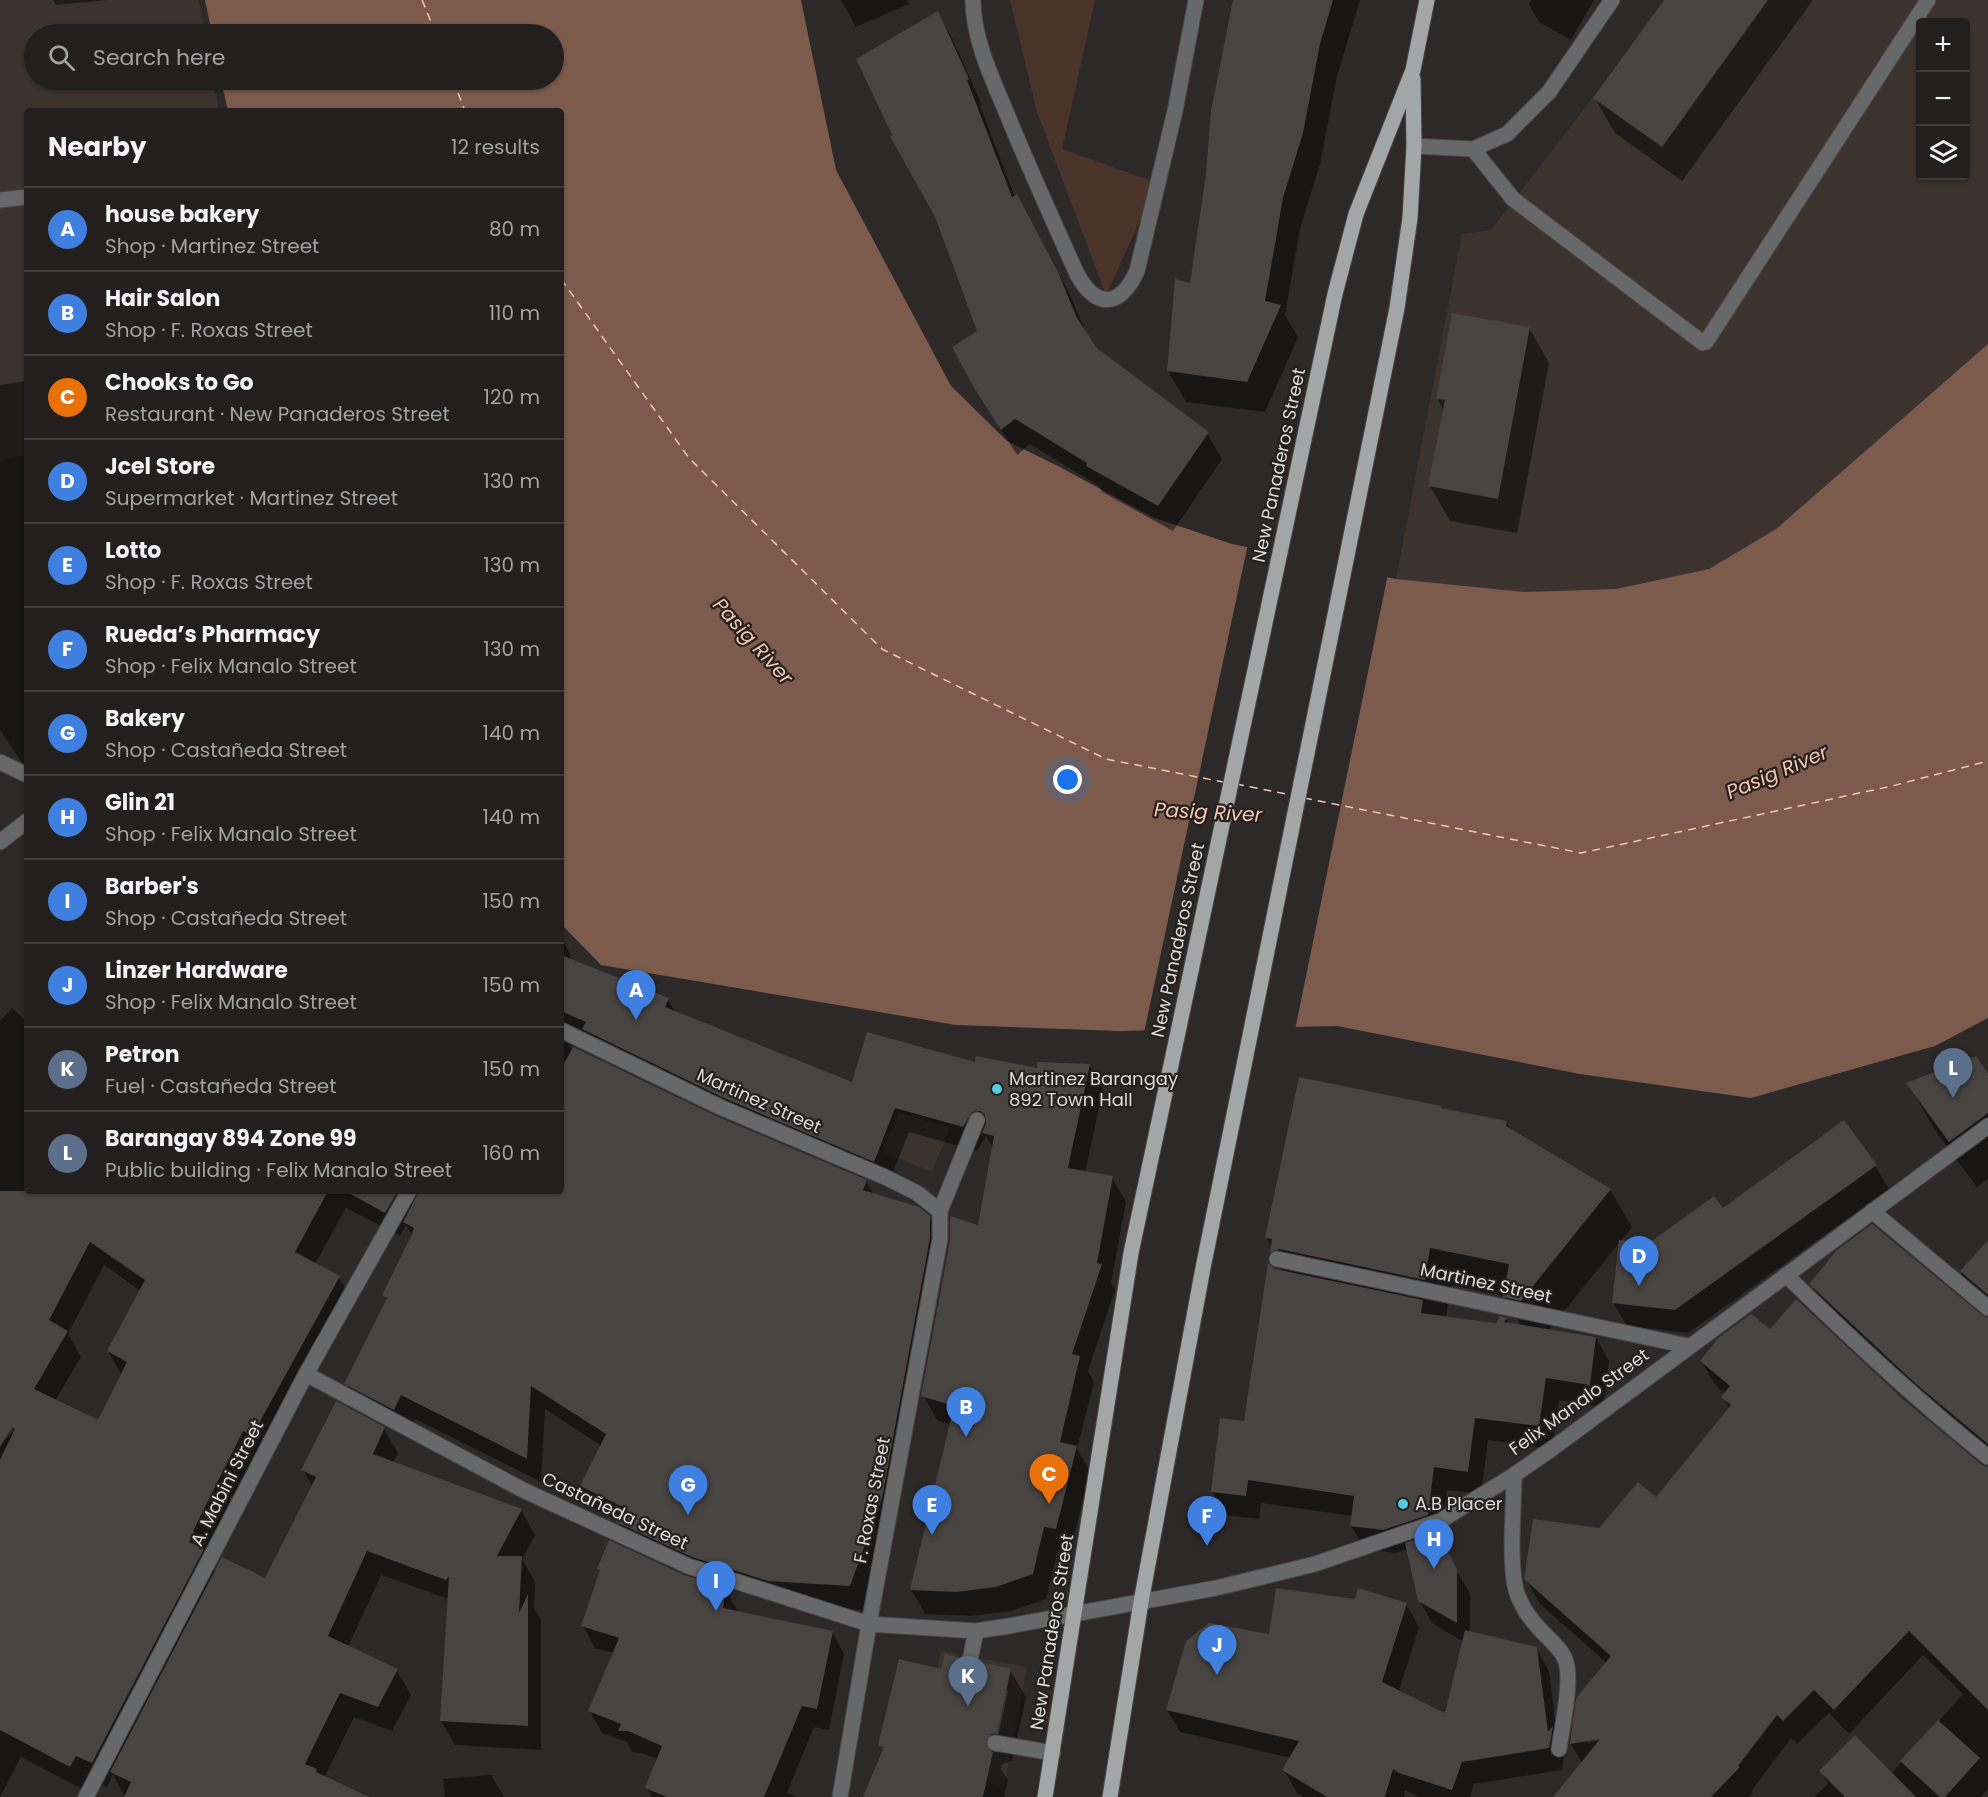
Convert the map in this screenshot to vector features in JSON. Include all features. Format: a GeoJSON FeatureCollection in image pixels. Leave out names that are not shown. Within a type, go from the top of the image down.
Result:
{"type":"FeatureCollection","features":[{"type":"Feature","properties":{"kind":"main road","name":"New Panaderos Street"},"geometry":{"type":"LineString","coordinates":[[1046,1797],[1131,1253],[1335,294],[1356,214],[1413,70],[1427,0]]}},
{"type":"Feature","properties":{"kind":"main road","name":"New Panaderos Street"},"geometry":{"type":"LineString","coordinates":[[1110,1797],[1141,1602],[1203,1268],[1397,308],[1410,218],[1414,146],[1413,70]]}},
{"type":"Feature","properties":{"kind":"street"},"geometry":{"type":"LineString","coordinates":[[973,0],[973,16],[990,73],[1027,161],[1077,274],[1085,288],[1099,299],[1105,300],[1115,298],[1124,292],[1137,271],[1175,111],[1196,0]]}},
{"type":"Feature","properties":{"kind":"street"},"geometry":{"type":"LineString","coordinates":[[1414,146],[1473,149],[1507,134],[1549,92],[1612,0]]}},
{"type":"Feature","properties":{"kind":"street"},"geometry":{"type":"LineString","coordinates":[[1473,149],[1513,199],[1703,343],[1706,342],[1928,0]]}},
{"type":"Feature","properties":{"kind":"street"},"geometry":{"type":"LineString","coordinates":[[0,200],[24,197]]}},
{"type":"Feature","properties":{"kind":"street"},"geometry":{"type":"LineString","coordinates":[[0,762],[24,774]]}},
{"type":"Feature","properties":{"kind":"street"},"geometry":{"type":"LineString","coordinates":[[0,842],[24,823]]}},
{"type":"Feature","properties":{"kind":"street","name":"Martinez Street"},"geometry":{"type":"LineString","coordinates":[[564,1031],[720,1107],[885,1177],[917,1193],[940,1211]]}},
{"type":"Feature","properties":{"kind":"street"},"geometry":{"type":"LineString","coordinates":[[940,1211],[977,1120]]}},
{"type":"Feature","properties":{"kind":"street","name":"Felix Manalo Street"},"geometry":{"type":"LineString","coordinates":[[1141,1602],[1216,1588],[1315,1564],[1440,1521],[1514,1474],[1584,1425],[1988,1126]]}},
{"type":"Feature","properties":{"kind":"street","name":"A. Mabini Street"},"geometry":{"type":"LineString","coordinates":[[86,1797],[306,1374],[406,1194]]}},
{"type":"Feature","properties":{"kind":"street","name":"F. Roxas Street"},"geometry":{"type":"LineString","coordinates":[[840,1797],[869,1624],[940,1239],[940,1211]]}},
{"type":"Feature","properties":{"kind":"street"},"geometry":{"type":"LineString","coordinates":[[1872,1211],[1988,1308]]}},
{"type":"Feature","properties":{"kind":"street","name":"Martinez Street"},"geometry":{"type":"LineString","coordinates":[[1277,1259],[1688,1346]]}},
{"type":"Feature","properties":{"kind":"street"},"geometry":{"type":"LineString","coordinates":[[1786,1275],[1954,1430],[1988,1457]]}},
{"type":"Feature","properties":{"kind":"street","name":"Castañeda Street"},"geometry":{"type":"LineString","coordinates":[[306,1374],[523,1490],[688,1566],[869,1624],[976,1631],[1141,1602]]}},
{"type":"Feature","properties":{"kind":"street"},"geometry":{"type":"LineString","coordinates":[[1514,1474],[1515,1586],[1522,1604],[1535,1625],[1566,1660],[1568,1678],[1559,1749]]}},
{"type":"Feature","properties":{"kind":"street"},"geometry":{"type":"LineString","coordinates":[[970,1660],[976,1631]]}},
{"type":"Feature","properties":{"kind":"street"},"geometry":{"type":"LineString","coordinates":[[995,1743],[1053,1753]]}},
{"type":"Feature","properties":{"kind":"shaded area"},"geometry":{"type":"Polygon","coordinates":[[[0,0],[199,0],[203,24],[24,24],[24,90],[215,90],[218,108],[24,108],[24,457],[23,455],[0,461],[0,0]]]}},
{"type":"Feature","properties":{"kind":"shaded area"},"geometry":{"type":"Polygon","coordinates":[[[1010,0],[1095,0],[1062,149],[1157,183],[1106,295],[1037,112],[1010,0]]]}},
{"type":"Feature","properties":{"kind":"shaded area"},"geometry":{"type":"Polygon","coordinates":[[[1668,0],[1988,0],[1988,344],[1776,529],[1709,569],[1616,589],[1524,592],[1396,579],[1462,234],[1491,230],[1668,0]]]}},
{"type":"Feature","properties":{"kind":"shaded area"},"geometry":{"type":"Polygon","coordinates":[[[898,1112],[950,1128],[932,1172],[883,1152],[898,1112]]]}},
{"type":"Feature","properties":{"kind":"shaded area"},"geometry":{"type":"Polygon","coordinates":[[[941,1651],[1027,1667],[1004,1786],[917,1768],[941,1651]]]}},
{"type":"Feature","properties":{"kind":"water","name":"Pasig River"},"geometry":{"type":"Polygon","coordinates":[[[205,0],[801,0],[836,170],[951,386],[1007,441],[1152,517],[1232,544],[1396,579],[1524,592],[1616,589],[1709,569],[1776,529],[1988,344],[1988,1018],[1935,1046],[1751,1098],[1580,1074],[1337,1026],[1119,1031],[956,1025],[601,965],[564,927],[564,108],[227,108],[223,90],[564,90],[564,24],[210,24],[205,0]]]}},
{"type":"Feature","properties":{"kind":"pier"},"geometry":{"type":"Polygon","coordinates":[[[1248,544],[1388,574],[1295,1030],[1144,1033],[1248,544]]]}},
{"type":"Feature","properties":{"kind":"building"},"geometry":{"type":"Polygon","coordinates":[[[1233,0],[1333,0],[1320,44],[1303,133],[1283,198],[1265,301],[1281,305],[1247,382],[1167,371],[1175,279],[1190,283],[1206,174],[1211,111],[1233,0]]]}},
{"type":"Feature","properties":{"kind":"building"},"geometry":{"type":"Polygon","coordinates":[[[1664,0],[1768,0],[1662,147],[1593,98],[1664,0]]]}},
{"type":"Feature","properties":{"kind":"building"},"geometry":{"type":"Polygon","coordinates":[[[938,11],[969,79],[967,80],[1012,197],[1017,194],[1058,272],[1077,318],[1097,348],[1209,432],[1158,506],[1086,466],[1087,463],[1015,419],[1001,430],[952,347],[977,331],[936,219],[890,136],[892,135],[856,59],[938,11]]]}},
{"type":"Feature","properties":{"kind":"building"},"geometry":{"type":"Polygon","coordinates":[[[1452,313],[1530,327],[1498,499],[1428,486],[1445,400],[1436,399],[1452,313]]]}},
{"type":"Feature","properties":{"kind":"building"},"geometry":{"type":"Polygon","coordinates":[[[564,956],[669,998],[665,1007],[852,1082],[867,1032],[975,1062],[976,1056],[1037,1068],[1037,1062],[1090,1064],[1068,1168],[1113,1176],[1097,1263],[1102,1264],[1072,1354],[1080,1356],[1060,1442],[1077,1446],[1056,1529],[1044,1527],[1033,1574],[996,1587],[956,1592],[910,1590],[954,1406],[921,1396],[950,1241],[950,1216],[978,1225],[994,1136],[982,1133],[986,1123],[985,1115],[980,1111],[972,1112],[963,1127],[895,1108],[874,1162],[724,1098],[582,1029],[586,1022],[564,1012],[564,956]]]}},
{"type":"Feature","properties":{"kind":"building"},"geometry":{"type":"Polygon","coordinates":[[[573,1047],[716,1116],[867,1180],[863,1190],[919,1207],[930,1216],[930,1238],[882,1498],[850,1586],[768,1581],[692,1557],[616,1522],[623,1507],[580,1486],[606,1434],[531,1386],[527,1459],[401,1395],[394,1410],[344,1384],[387,1298],[382,1295],[412,1234],[414,1228],[403,1222],[417,1194],[564,1194],[564,1064],[573,1047]]]}},
{"type":"Feature","properties":{"kind":"building"},"geometry":{"type":"Polygon","coordinates":[[[1976,1056],[1988,1073],[1988,1113],[1949,1142],[1906,1083],[1976,1056]]]}},
{"type":"Feature","properties":{"kind":"building"},"geometry":{"type":"Polygon","coordinates":[[[1299,1077],[1507,1121],[1506,1126],[1611,1189],[1521,1301],[1503,1297],[1509,1264],[1430,1248],[1425,1280],[1279,1249],[1270,1253],[1272,1239],[1265,1238],[1299,1077]]]}},
{"type":"Feature","properties":{"kind":"building"},"geometry":{"type":"Polygon","coordinates":[[[1844,1120],[1877,1165],[1675,1310],[1612,1303],[1619,1240],[1649,1243],[1714,1196],[1723,1208],[1844,1120]]]}},
{"type":"Feature","properties":{"kind":"building"},"geometry":{"type":"Polygon","coordinates":[[[0,1191],[24,1191],[24,1194],[326,1194],[295,1252],[340,1276],[252,1436],[243,1431],[189,1542],[204,1549],[92,1763],[76,1756],[70,1767],[0,1730],[0,1460],[15,1429],[12,1427],[0,1447],[0,1191]],[[90,1242],[49,1320],[68,1331],[34,1389],[98,1420],[127,1362],[107,1351],[145,1280],[90,1242]]]}},
{"type":"Feature","properties":{"kind":"building"},"geometry":{"type":"Polygon","coordinates":[[[350,1194],[396,1194],[385,1213],[350,1194]]]}},
{"type":"Feature","properties":{"kind":"building"},"geometry":{"type":"Polygon","coordinates":[[[1872,1224],[1988,1318],[1988,1444],[1916,1384],[1809,1284],[1837,1250],[1872,1224]]]}},
{"type":"Feature","properties":{"kind":"building"},"geometry":{"type":"Polygon","coordinates":[[[1988,1240],[1988,1295],[1960,1271],[1988,1240]]]}},
{"type":"Feature","properties":{"kind":"building"},"geometry":{"type":"Polygon","coordinates":[[[1268,1263],[1275,1269],[1423,1300],[1421,1313],[1494,1323],[1497,1323],[1499,1316],[1507,1318],[1504,1322],[1596,1337],[1590,1385],[1546,1378],[1539,1426],[1475,1418],[1468,1472],[1434,1467],[1428,1515],[1383,1530],[1350,1526],[1354,1496],[1248,1480],[1246,1496],[1211,1492],[1220,1418],[1244,1421],[1268,1263]]]}},
{"type":"Feature","properties":{"kind":"building"},"geometry":{"type":"Polygon","coordinates":[[[1796,1299],[1903,1399],[1982,1465],[1988,1467],[1988,1710],[1909,1631],[1834,1710],[1814,1690],[1783,1721],[1777,1715],[1738,1766],[1740,1767],[1711,1797],[1553,1797],[1600,1739],[1570,1744],[1576,1698],[1611,1656],[1524,1579],[1533,1519],[1599,1528],[1638,1482],[1656,1497],[1731,1405],[1721,1397],[1730,1386],[1700,1361],[1718,1338],[1751,1314],[1770,1329],[1796,1299]]]}},
{"type":"Feature","properties":{"kind":"building"},"geometry":{"type":"Polygon","coordinates":[[[336,1401],[385,1427],[373,1454],[522,1509],[497,1556],[522,1556],[519,1613],[528,1594],[528,1726],[440,1721],[449,1576],[446,1580],[367,1551],[328,1636],[398,1669],[378,1707],[340,1693],[305,1764],[317,1769],[316,1772],[369,1797],[124,1797],[131,1782],[110,1772],[222,1557],[265,1578],[316,1477],[301,1470],[336,1401]]]}},
{"type":"Feature","properties":{"kind":"building"},"geometry":{"type":"Polygon","coordinates":[[[1437,1532],[1457,1569],[1457,1623],[1418,1601],[1405,1543],[1437,1532]]]}},
{"type":"Feature","properties":{"kind":"building"},"geometry":{"type":"Polygon","coordinates":[[[609,1540],[684,1575],[726,1588],[723,1608],[833,1631],[817,1709],[802,1706],[764,1797],[667,1797],[645,1788],[662,1746],[628,1731],[618,1731],[621,1724],[588,1711],[619,1638],[581,1626],[600,1570],[597,1569],[609,1540]]]}},
{"type":"Feature","properties":{"kind":"building"},"geometry":{"type":"Polygon","coordinates":[[[1276,1588],[1355,1599],[1358,1588],[1407,1603],[1382,1682],[1445,1713],[1465,1630],[1537,1647],[1548,1732],[1553,1726],[1549,1748],[1462,1762],[1452,1790],[1393,1769],[1385,1797],[1327,1797],[1282,1770],[1299,1741],[1166,1710],[1186,1641],[1209,1623],[1269,1634],[1276,1588]]]}},
{"type":"Feature","properties":{"kind":"building"},"geometry":{"type":"Polygon","coordinates":[[[945,1654],[961,1658],[961,1664],[967,1669],[974,1669],[980,1662],[1011,1669],[997,1733],[991,1734],[986,1741],[986,1747],[993,1752],[983,1797],[863,1797],[884,1747],[878,1745],[899,1659],[941,1669],[945,1654]]]}},
{"type":"Feature","properties":{"kind":"building"},"geometry":{"type":"Polygon","coordinates":[[[1938,1720],[1980,1758],[1945,1797],[1940,1797],[1900,1761],[1938,1720]]]}},
{"type":"Feature","properties":{"kind":"building"},"geometry":{"type":"Polygon","coordinates":[[[1855,1735],[1916,1797],[1845,1797],[1819,1771],[1855,1735]]]}},
{"type":"Feature","properties":{"kind":"ferry route"},"geometry":{"type":"LineString","coordinates":[[422,0],[432,24]]}},
{"type":"Feature","properties":{"kind":"ferry route"},"geometry":{"type":"LineString","coordinates":[[457,90],[464,108]]}},
{"type":"Feature","properties":{"kind":"ferry route"},"geometry":{"type":"LineString","coordinates":[[564,283],[689,458],[882,649],[1106,759],[1223,782]]}},
{"type":"Feature","properties":{"kind":"ferry route"},"geometry":{"type":"LineString","coordinates":[[1304,798],[1581,853],[1892,786],[1988,761]]}},
{"type":"Feature","properties":{"kind":"ferry route"},"geometry":{"type":"LineString","coordinates":[[1236,784],[1291,795]]}},
{"type":"Feature","properties":{"kind":"tunnel"},"geometry":{"type":"LineString","coordinates":[[970,1660],[961,1700],[962,1720],[965,1729],[974,1738],[995,1743]]}},
{"type":"Feature","properties":{"kind":"place","name":"house bakery"},"geometry":{"type":"Point","coordinates":[636,1020]}},
{"type":"Feature","properties":{"kind":"place","name":"Martinez Barangay 892 Town Hall"},"geometry":{"type":"Point","coordinates":[997,1089]}},
{"type":"Feature","properties":{"kind":"place","name":"Barangay 894 Zone 99"},"geometry":{"type":"Point","coordinates":[1953,1098]}},
{"type":"Feature","properties":{"kind":"place","name":"Jcel Store"},"geometry":{"type":"Point","coordinates":[1639,1286]}},
{"type":"Feature","properties":{"kind":"place","name":"Hair Salon"},"geometry":{"type":"Point","coordinates":[966,1437]}},
{"type":"Feature","properties":{"kind":"place","name":"Chooks to Go"},"geometry":{"type":"Point","coordinates":[1049,1504]}},
{"type":"Feature","properties":{"kind":"place","name":"A.B Placer"},"geometry":{"type":"Point","coordinates":[1403,1504]}},
{"type":"Feature","properties":{"kind":"place","name":"Bakery"},"geometry":{"type":"Point","coordinates":[688,1515]}},
{"type":"Feature","properties":{"kind":"place","name":"Lotto"},"geometry":{"type":"Point","coordinates":[932,1535]}},
{"type":"Feature","properties":{"kind":"place","name":"Rueda’s Pharmacy"},"geometry":{"type":"Point","coordinates":[1207,1546]}},
{"type":"Feature","properties":{"kind":"place","name":"Glin 21"},"geometry":{"type":"Point","coordinates":[1434,1569]}},
{"type":"Feature","properties":{"kind":"place","name":"Barber's"},"geometry":{"type":"Point","coordinates":[716,1611]}},
{"type":"Feature","properties":{"kind":"place","name":"Linzer Hardware"},"geometry":{"type":"Point","coordinates":[1217,1675]}},
{"type":"Feature","properties":{"kind":"place","name":"Petron"},"geometry":{"type":"Point","coordinates":[968,1706]}}]}
